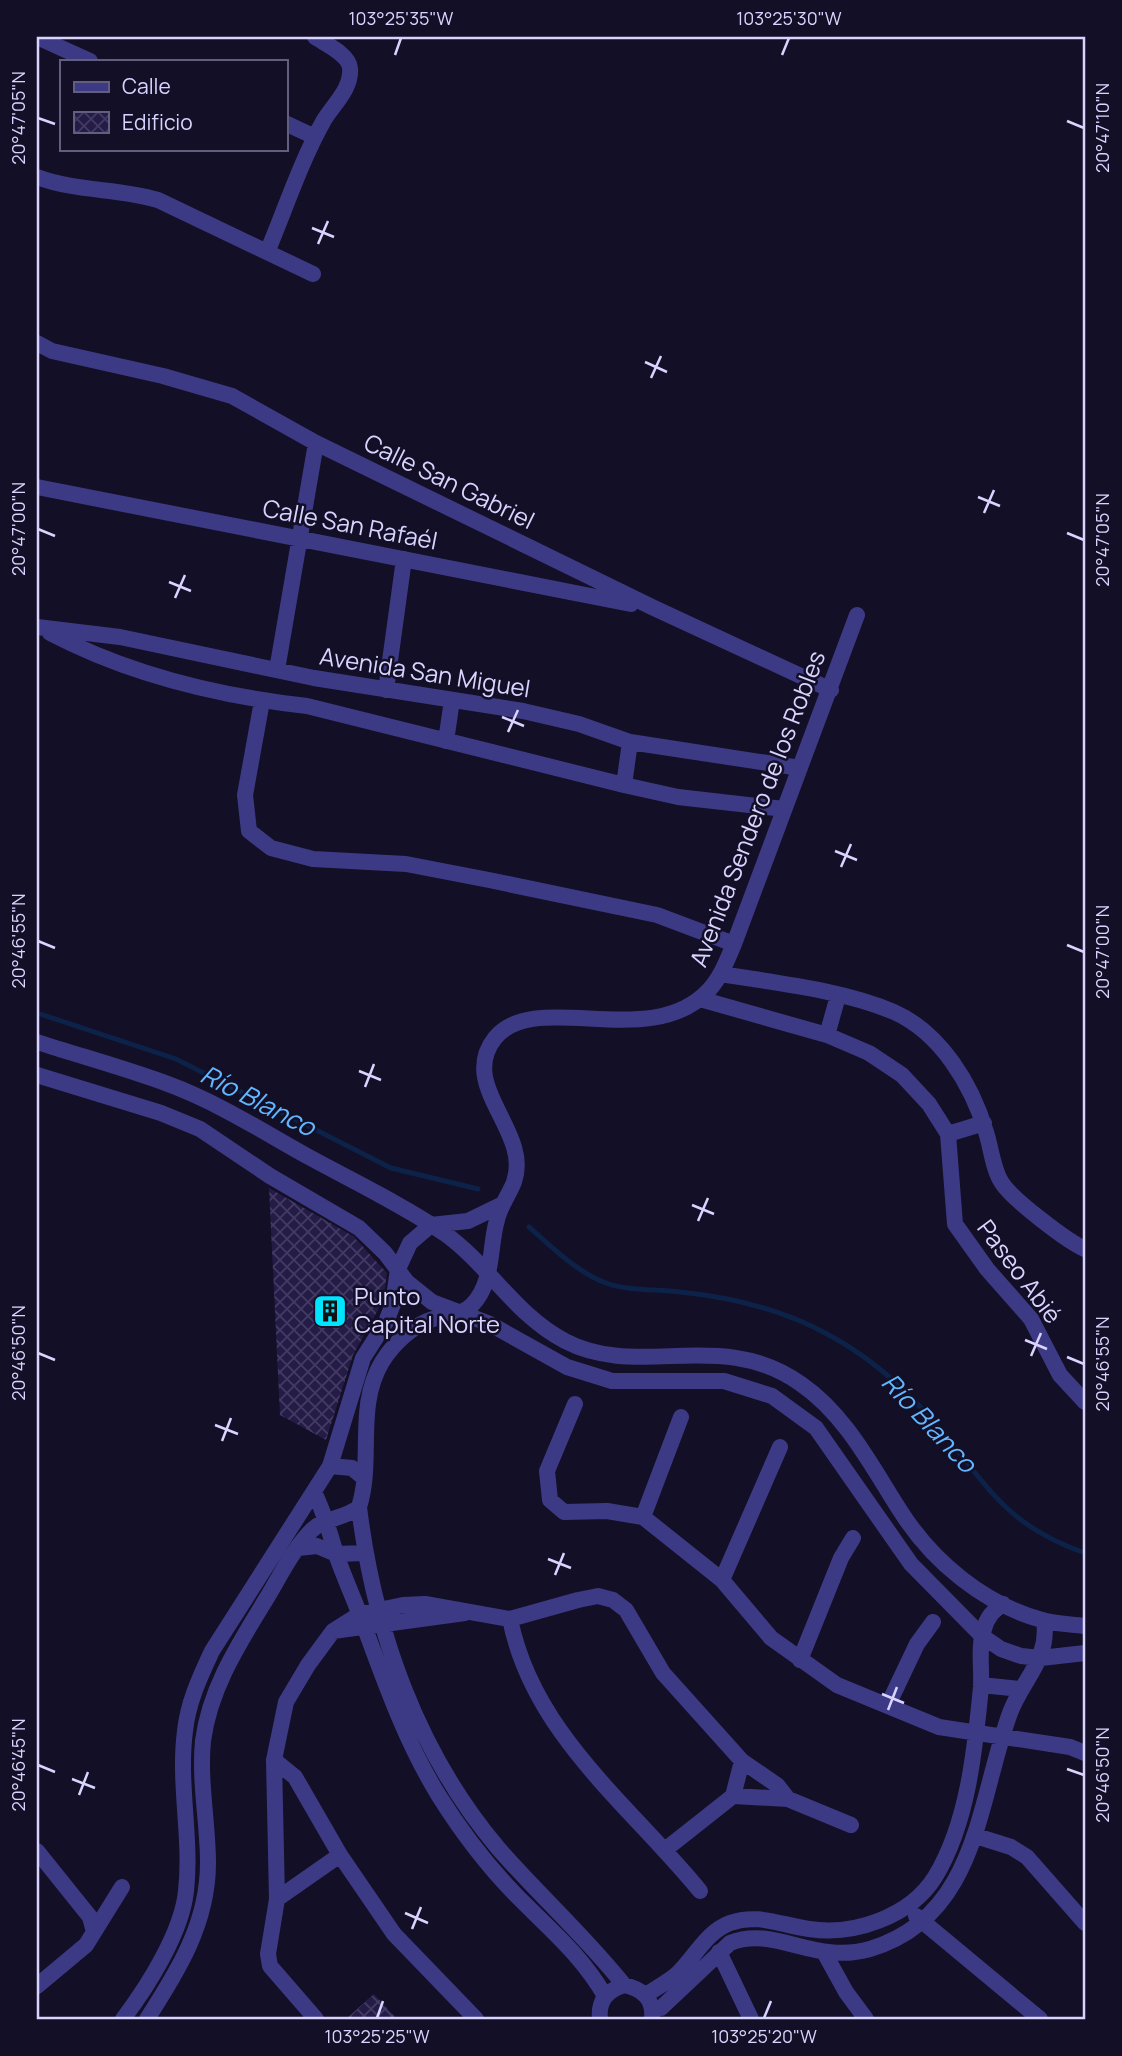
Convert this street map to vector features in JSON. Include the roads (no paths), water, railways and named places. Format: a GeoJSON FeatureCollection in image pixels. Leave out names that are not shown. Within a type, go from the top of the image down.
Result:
{"type":"FeatureCollection","features":[{"type":"Feature","properties":{"kind":"street"},"geometry":{"type":"LineString","coordinates":[[37,37],[88,60]]}},
{"type":"Feature","properties":{"kind":"street"},"geometry":{"type":"LineString","coordinates":[[268,250],[315,137],[335,101],[348,86],[351,67],[348,59],[315,37]]}},
{"type":"Feature","properties":{"kind":"street"},"geometry":{"type":"LineString","coordinates":[[287,124],[315,137]]}},
{"type":"Feature","properties":{"kind":"street"},"geometry":{"type":"LineString","coordinates":[[37,177],[71,189],[139,195],[158,200],[268,250],[313,274]]}},
{"type":"Feature","properties":{"kind":"street","name":"Calle San Gabriel"},"geometry":{"type":"LineString","coordinates":[[42,347],[163,376],[232,396],[317,443],[654,608],[831,691]]}},
{"type":"Feature","properties":{"kind":"street"},"geometry":{"type":"LineString","coordinates":[[276,670],[317,443]]}},
{"type":"Feature","properties":{"kind":"street","name":"Calle San Rafaél"},"geometry":{"type":"LineString","coordinates":[[37,487],[654,608]]}},
{"type":"Feature","properties":{"kind":"street"},"geometry":{"type":"LineString","coordinates":[[386,690],[404,559]]}},
{"type":"Feature","properties":{"kind":"street","name":"Avenida Sendero de los Robles"},"geometry":{"type":"LineString","coordinates":[[463,1312],[480,1295],[488,1273],[492,1239],[501,1205],[514,1182],[515,1149],[485,1084],[487,1052],[501,1032],[533,1019],[636,1021],[662,1017],[699,999],[721,974],[831,691],[857,615]]}},
{"type":"Feature","properties":{"kind":"street","name":"Avenida San Miguel"},"geometry":{"type":"LineString","coordinates":[[40,628],[120,637],[314,678],[579,724],[630,742],[800,768]]}},
{"type":"Feature","properties":{"kind":"street","name":"Avenida San Miguel"},"geometry":{"type":"LineString","coordinates":[[40,628],[86,652],[136,672],[262,701],[307,706],[678,797],[783,810]]}},
{"type":"Feature","properties":{"kind":"street"},"geometry":{"type":"LineString","coordinates":[[192,685],[197,654]]}},
{"type":"Feature","properties":{"kind":"street"},"geometry":{"type":"LineString","coordinates":[[307,706],[314,678]]}},
{"type":"Feature","properties":{"kind":"street"},"geometry":{"type":"LineString","coordinates":[[446,741],[452,700]]}},
{"type":"Feature","properties":{"kind":"street"},"geometry":{"type":"LineString","coordinates":[[262,701],[245,795],[249,831],[271,848],[313,859],[406,864],[657,915],[734,944]]}},
{"type":"Feature","properties":{"kind":"street"},"geometry":{"type":"LineString","coordinates":[[624,785],[630,742]]}},
{"type":"Feature","properties":{"kind":"street","name":"Paseo Abié"},"geometry":{"type":"LineString","coordinates":[[721,974],[838,996],[895,1012],[926,1034],[950,1059],[969,1088],[984,1123],[1001,1183],[1068,1242],[1085,1249]]}},
{"type":"Feature","properties":{"kind":"street"},"geometry":{"type":"LineString","coordinates":[[827,1035],[838,996]]}},
{"type":"Feature","properties":{"kind":"street","name":"Paseo Abié"},"geometry":{"type":"LineString","coordinates":[[699,999],[827,1035],[869,1053],[902,1075],[929,1104],[948,1134],[955,1224],[987,1269],[1031,1319],[1060,1375],[1085,1402]]}},
{"type":"Feature","properties":{"kind":"street"},"geometry":{"type":"LineString","coordinates":[[37,1042],[170,1084],[217,1106],[431,1225],[462,1247],[513,1303],[566,1342],[604,1354],[643,1357],[723,1354],[761,1364],[800,1383],[832,1411],[928,1548],[960,1578],[1003,1604],[1044,1621],[1085,1626]]}},
{"type":"Feature","properties":{"kind":"street"},"geometry":{"type":"LineString","coordinates":[[37,1075],[161,1113],[200,1129],[280,1182],[359,1228],[407,1282],[432,1303],[463,1312],[587,1374],[612,1381],[724,1381],[755,1389],[790,1406],[816,1428],[911,1564],[982,1636],[1010,1653],[1041,1658],[1085,1653]]}},
{"type":"Feature","properties":{"kind":"street"},"geometry":{"type":"LineString","coordinates":[[948,1134],[984,1123]]}},
{"type":"Feature","properties":{"kind":"street"},"geometry":{"type":"LineString","coordinates":[[123,2019],[180,1920],[187,1868],[184,1732],[195,1689],[212,1651],[330,1465],[363,1358],[390,1312],[398,1269],[410,1243],[431,1225],[468,1221],[501,1205]]}},
{"type":"Feature","properties":{"kind":"street"},"geometry":{"type":"LineString","coordinates":[[463,1312],[432,1319],[398,1342],[381,1363],[368,1402],[359,1507],[365,1553],[396,1670],[420,1725],[451,1784],[497,1847],[582,1933],[624,1985],[638,1988],[650,2007]]}},
{"type":"Feature","properties":{"kind":"street"},"geometry":{"type":"LineString","coordinates":[[575,1404],[547,1471],[550,1500],[564,1512],[607,1511],[643,1517],[722,1580],[771,1638],[837,1685],[939,1727],[1084,1747]]}},
{"type":"Feature","properties":{"kind":"street"},"geometry":{"type":"LineString","coordinates":[[643,1517],[681,1417]]}},
{"type":"Feature","properties":{"kind":"street"},"geometry":{"type":"LineString","coordinates":[[722,1580],[780,1447]]}},
{"type":"Feature","properties":{"kind":"street"},"geometry":{"type":"LineString","coordinates":[[330,1465],[352,1468],[363,1477]]}},
{"type":"Feature","properties":{"kind":"street"},"geometry":{"type":"LineString","coordinates":[[314,1492],[328,1521],[337,1554],[406,1735],[438,1795],[472,1845],[515,1894],[568,1944],[590,1970],[605,1996]]}},
{"type":"Feature","properties":{"kind":"street"},"geometry":{"type":"LineString","coordinates":[[147,2019],[186,1956],[205,1898],[208,1865],[203,1744],[216,1689],[298,1548],[315,1527],[347,1515],[359,1507]]}},
{"type":"Feature","properties":{"kind":"street"},"geometry":{"type":"LineString","coordinates":[[800,1660],[841,1558],[853,1538]]}},
{"type":"Feature","properties":{"kind":"street"},"geometry":{"type":"LineString","coordinates":[[298,1548],[317,1546],[337,1554],[365,1553]]}},
{"type":"Feature","properties":{"kind":"street"},"geometry":{"type":"LineString","coordinates":[[316,2019],[270,1966],[268,1954],[277,1899],[274,1759],[286,1702],[333,1631],[382,1616],[442,1618],[469,1612],[510,1619],[598,1596],[613,1600],[626,1610],[663,1673],[742,1762],[777,1784],[788,1799]]}},
{"type":"Feature","properties":{"kind":"street"},"geometry":{"type":"LineString","coordinates":[[650,2007],[703,1943],[729,1923],[757,1918],[807,1929],[841,1931],[870,1923],[908,1906],[934,1879],[949,1850],[972,1759],[981,1685],[982,1636],[991,1613],[1003,1604]]}},
{"type":"Feature","properties":{"kind":"street"},"geometry":{"type":"LineString","coordinates":[[510,1619],[517,1652],[540,1702],[583,1763],[666,1849],[701,1891]]}},
{"type":"Feature","properties":{"kind":"street"},"geometry":{"type":"LineString","coordinates":[[650,2007],[661,2008],[730,1943],[752,1937],[825,1954],[871,1949],[921,1922],[944,1898],[961,1871],[976,1836],[1002,1736],[1021,1689],[1041,1658],[1046,1640],[1044,1621]]}},
{"type":"Feature","properties":{"kind":"street"},"geometry":{"type":"LineString","coordinates":[[888,1706],[917,1644],[933,1622]]}},
{"type":"Feature","properties":{"kind":"street"},"geometry":{"type":"LineString","coordinates":[[981,1685],[1021,1689]]}},
{"type":"Feature","properties":{"kind":"street"},"geometry":{"type":"LineString","coordinates":[[274,1759],[295,1777],[340,1855],[394,1934],[476,2019]]}},
{"type":"Feature","properties":{"kind":"street"},"geometry":{"type":"LineString","coordinates":[[666,1849],[733,1796],[742,1762]]}},
{"type":"Feature","properties":{"kind":"street"},"geometry":{"type":"LineString","coordinates":[[733,1796],[788,1799],[850,1825]]}},
{"type":"Feature","properties":{"kind":"street"},"geometry":{"type":"LineString","coordinates":[[976,1836],[1011,1847],[1027,1857],[1085,1923]]}},
{"type":"Feature","properties":{"kind":"street"},"geometry":{"type":"LineString","coordinates":[[37,1851],[90,1917],[94,1932]]}},
{"type":"Feature","properties":{"kind":"street"},"geometry":{"type":"LineString","coordinates":[[277,1899],[340,1855]]}},
{"type":"Feature","properties":{"kind":"street"},"geometry":{"type":"LineString","coordinates":[[37,1986],[86,1945],[122,1887]]}},
{"type":"Feature","properties":{"kind":"street"},"geometry":{"type":"LineString","coordinates":[[908,1906],[921,1922],[1040,2019]]}},
{"type":"Feature","properties":{"kind":"street"},"geometry":{"type":"LineString","coordinates":[[719,1952],[751,2019]]}},
{"type":"Feature","properties":{"kind":"street"},"geometry":{"type":"LineString","coordinates":[[825,1954],[846,1992],[866,2019]]}},
{"type":"Feature","properties":{"kind":"street"},"geometry":{"type":"LineString","coordinates":[[600,2019],[599,2008],[605,1996],[624,1985]]}},
{"type":"Feature","properties":{"kind":"waterway","name":"Río Blanco"},"geometry":{"type":"LineString","coordinates":[[37,1013],[176,1059],[391,1168],[478,1189]]}},
{"type":"Feature","properties":{"kind":"waterway","name":"Río Blanco"},"geometry":{"type":"LineString","coordinates":[[529,1227],[575,1266],[606,1283],[633,1289],[699,1294],[737,1301],[810,1325],[854,1350],[892,1379],[915,1401],[1011,1512],[1055,1541],[1085,1553]]}},
{"type":"Feature","properties":{"kind":"place","name":"Punto Capital Norte"},"geometry":{"type":"Point","coordinates":[330,1311]}}]}
